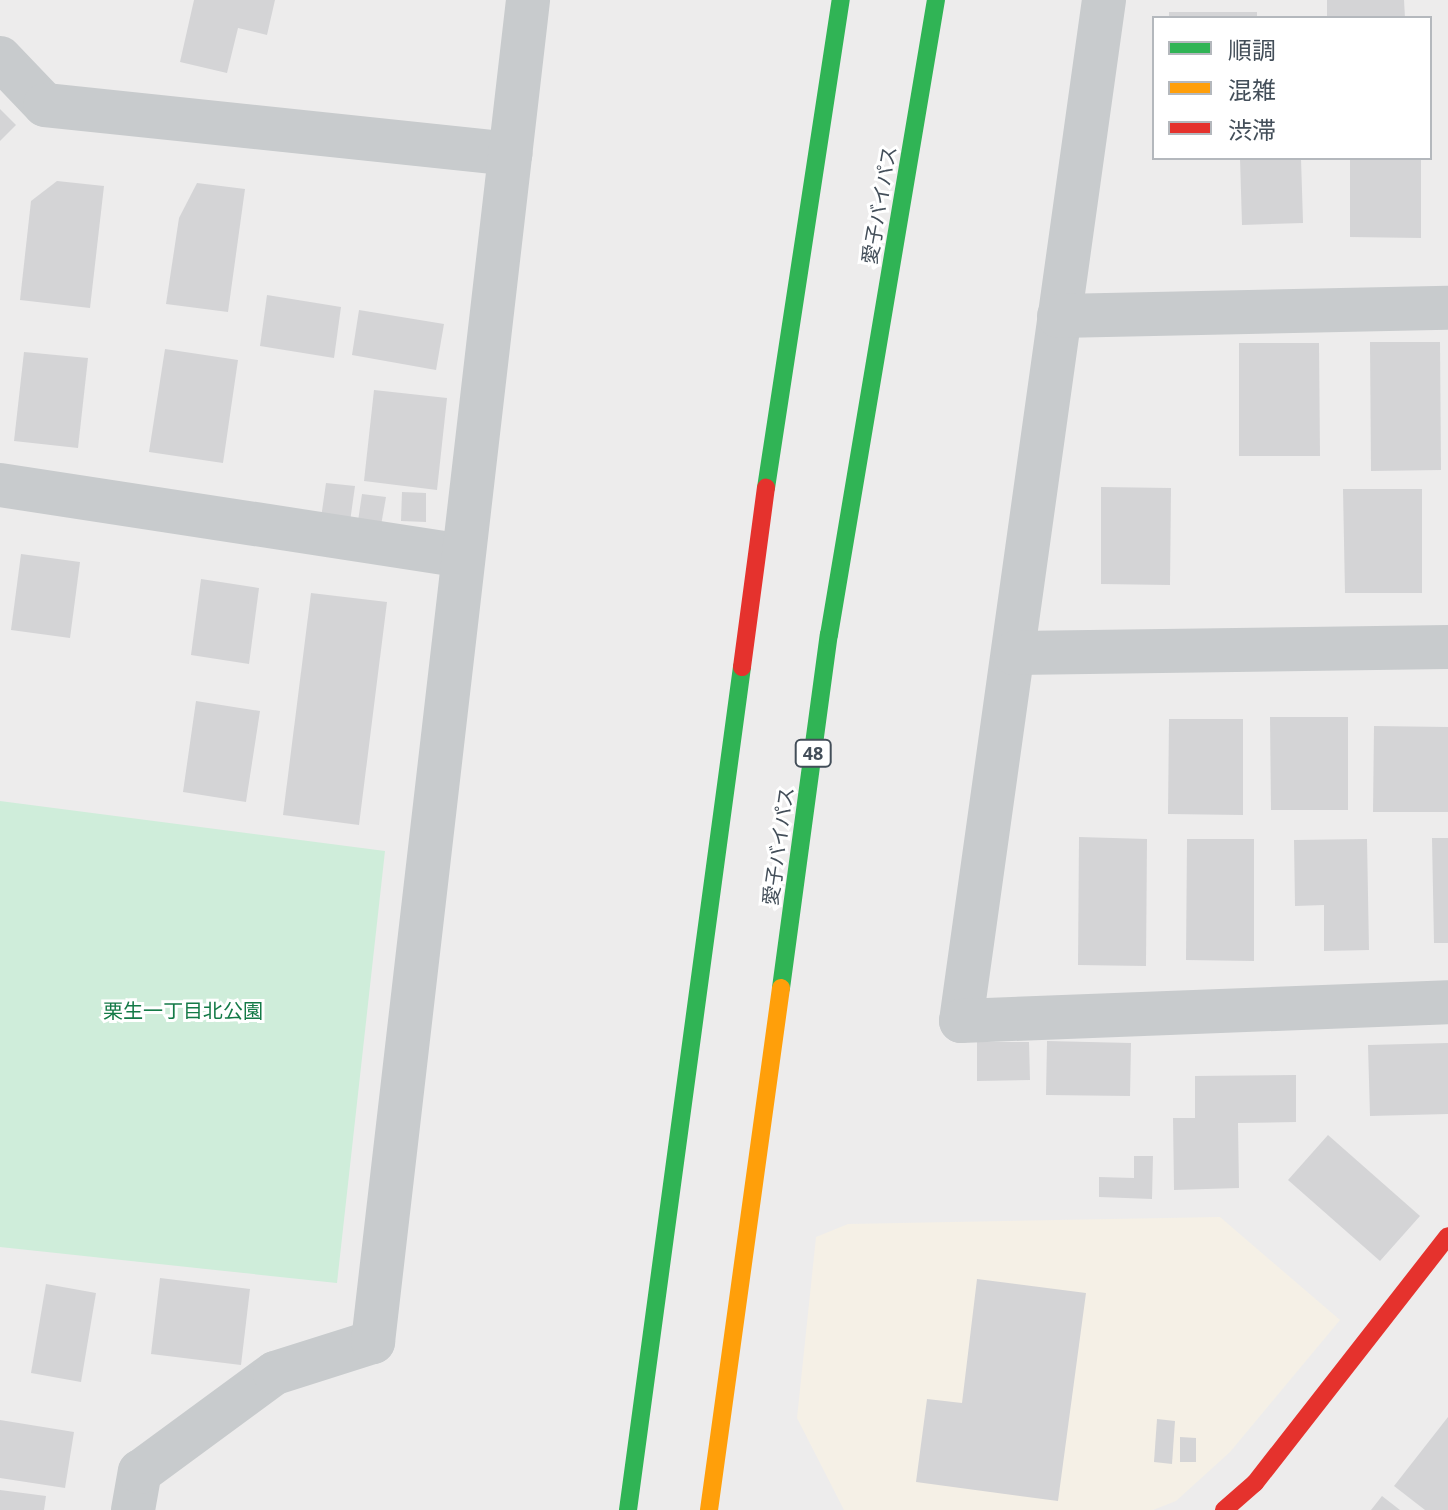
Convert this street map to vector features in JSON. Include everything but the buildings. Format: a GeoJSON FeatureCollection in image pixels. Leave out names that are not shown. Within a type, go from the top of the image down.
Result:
{"type":"FeatureCollection","features":[{"type":"Feature","properties":{"kind":"main road"},"geometry":{"type":"LineString","coordinates":[[628,1510],[792,292],[841,0]]}},
{"type":"Feature","properties":{"kind":"main road","name":"愛子バイパス"},"geometry":{"type":"LineString","coordinates":[[709,1510],[829,635],[936,0]]}},
{"type":"Feature","properties":{"kind":"main road"},"geometry":{"type":"LineString","coordinates":[[1224,1510],[1255,1483],[1448,1236]]}},
{"type":"Feature","properties":{"kind":"street"},"geometry":{"type":"LineString","coordinates":[[133,1510],[140,1472],[275,1373],[373,1342],[528,0]]}},
{"type":"Feature","properties":{"kind":"street"},"geometry":{"type":"LineString","coordinates":[[1104,0],[961,1021],[1448,1002]]}},
{"type":"Feature","properties":{"kind":"street"},"geometry":{"type":"LineString","coordinates":[[0,58],[45,105],[510,154]]}},
{"type":"Feature","properties":{"kind":"street"},"geometry":{"type":"LineString","coordinates":[[1059,316],[1448,308]]}},
{"type":"Feature","properties":{"kind":"street"},"geometry":{"type":"LineString","coordinates":[[0,485],[462,556]]}},
{"type":"Feature","properties":{"kind":"street"},"geometry":{"type":"LineString","coordinates":[[1014,653],[1448,647]]}},
{"type":"Feature","properties":{"kind":"shaded area"},"geometry":{"type":"Polygon","coordinates":[[[1220,1217],[1340,1320],[1230,1452],[1176,1501],[1153,1510],[844,1510],[797,1418],[816,1237],[848,1224],[1220,1217]]]}},
{"type":"Feature","properties":{"kind":"green space","name":"栗生一丁目北公園"},"geometry":{"type":"Polygon","coordinates":[[[0,801],[385,851],[337,1283],[0,1247],[0,801]]]}},
{"type":"Feature","properties":{"kind":"traffic: fast"},"geometry":{"type":"LineString","coordinates":[[766,488],[841,0]]}},
{"type":"Feature","properties":{"kind":"traffic: fast"},"geometry":{"type":"LineString","coordinates":[[781,988],[829,635],[936,0]]}},
{"type":"Feature","properties":{"kind":"traffic: fast"},"geometry":{"type":"LineString","coordinates":[[628,1510],[742,667]]}},
{"type":"Feature","properties":{"kind":"traffic: slow"},"geometry":{"type":"LineString","coordinates":[[709,1510],[781,988]]}},
{"type":"Feature","properties":{"kind":"traffic: jam"},"geometry":{"type":"LineString","coordinates":[[742,667],[766,488]]}},
{"type":"Feature","properties":{"kind":"traffic: jam"},"geometry":{"type":"LineString","coordinates":[[1224,1510],[1255,1483],[1448,1236]]}}]}
